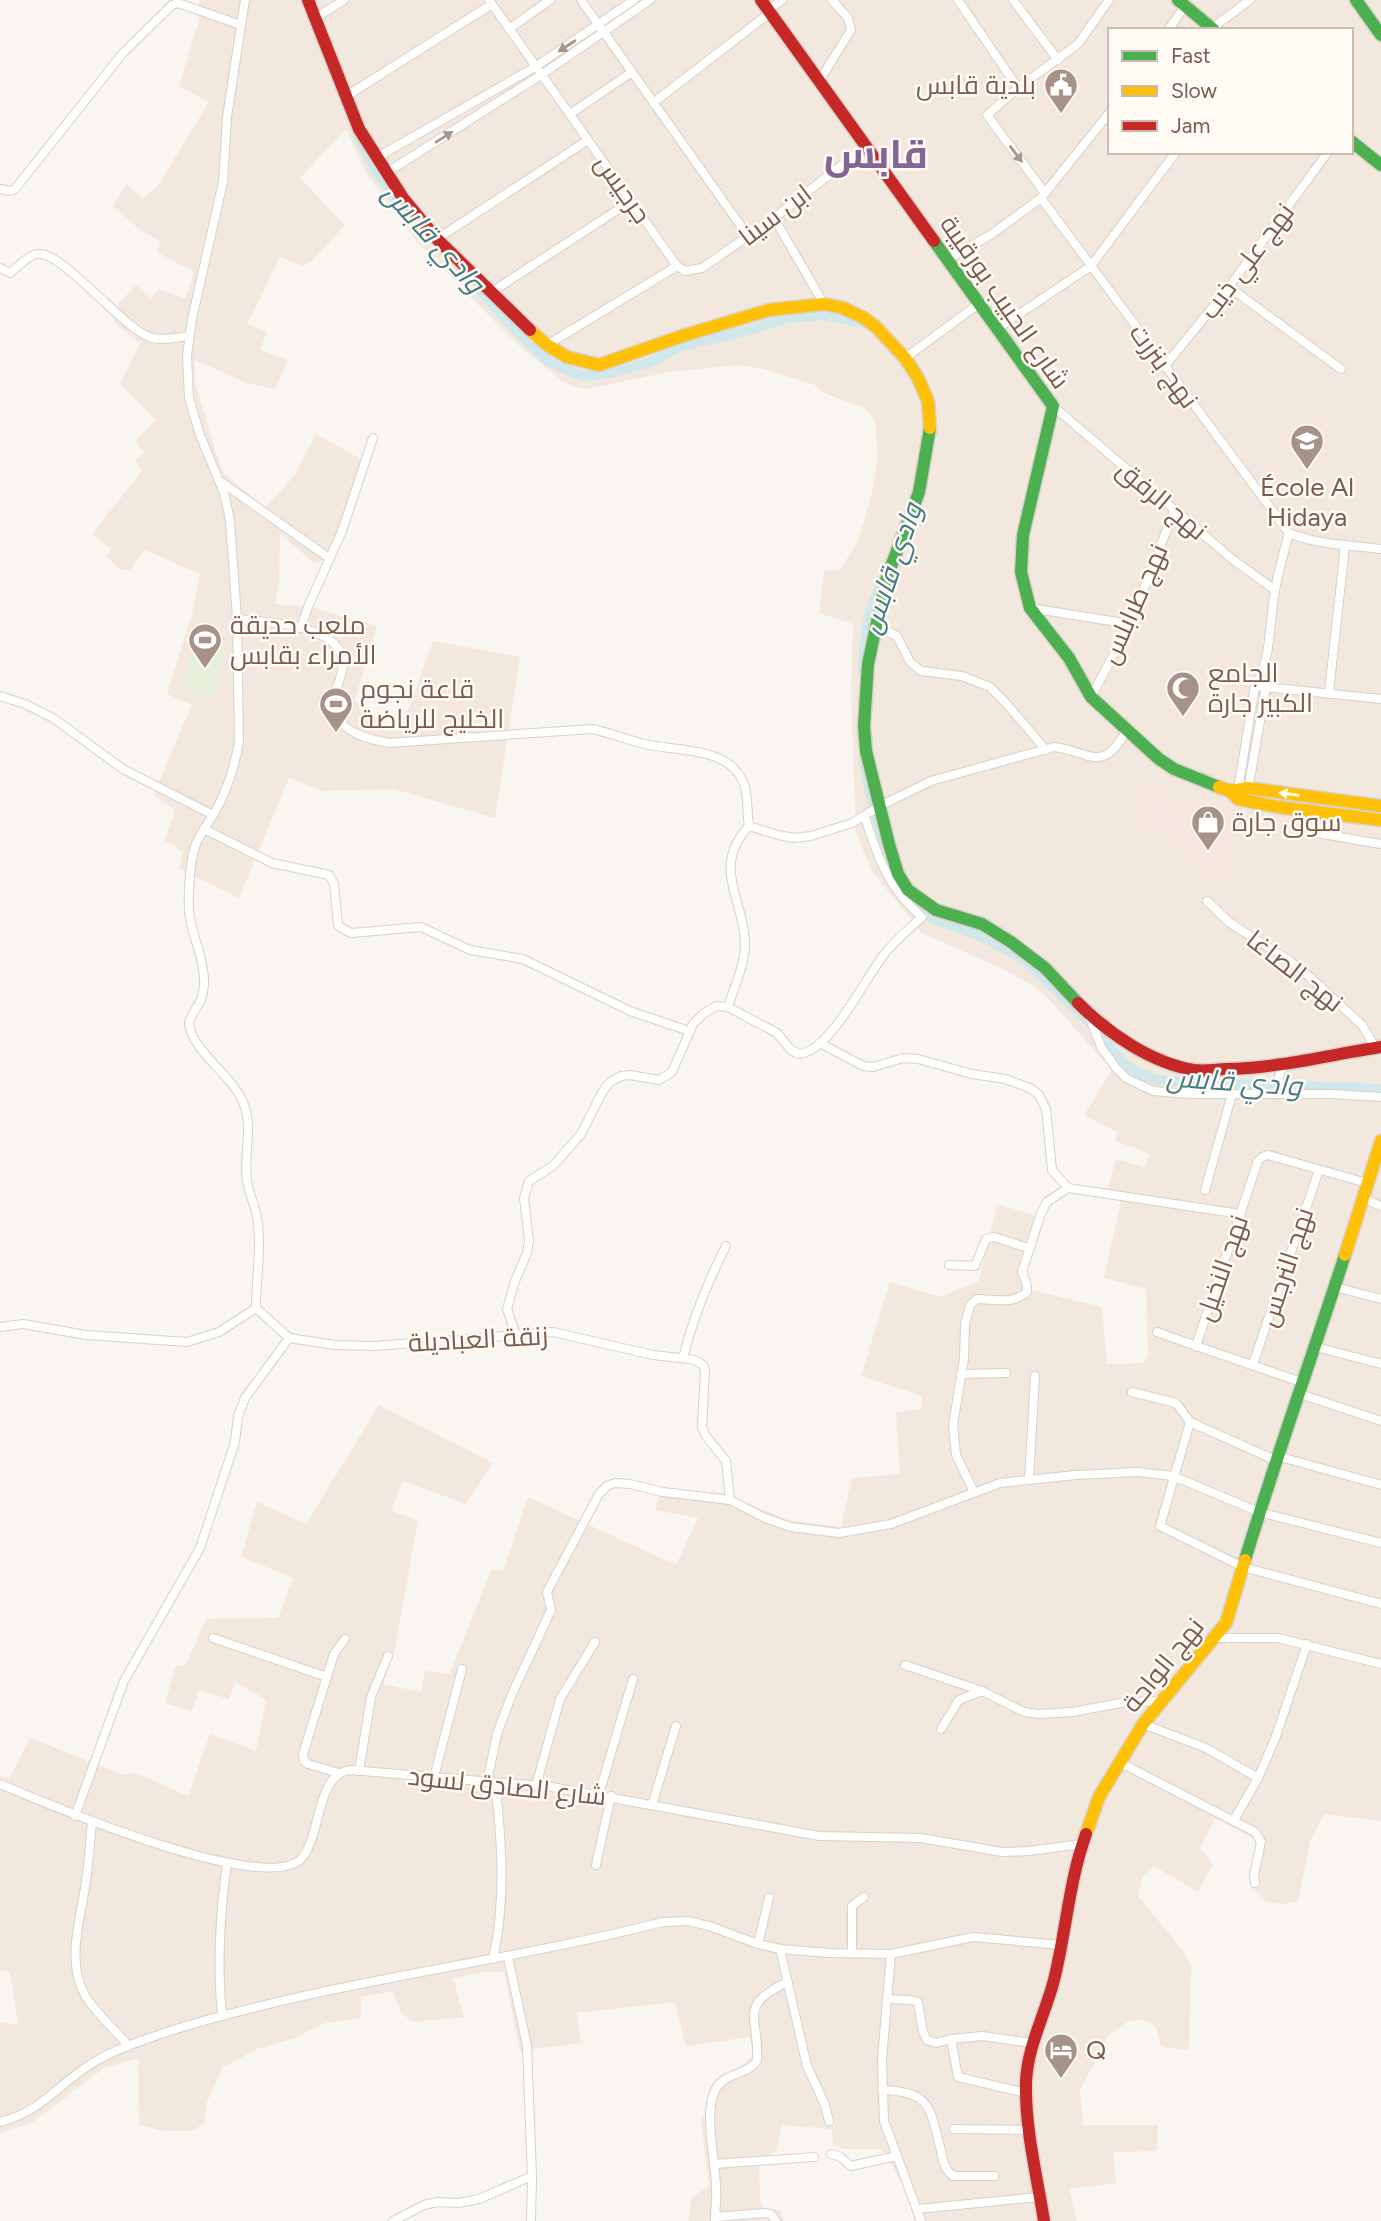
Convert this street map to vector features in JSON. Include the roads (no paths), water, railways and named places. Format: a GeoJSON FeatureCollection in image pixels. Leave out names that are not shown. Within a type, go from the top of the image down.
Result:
{"type":"FeatureCollection","features":[{"type":"Feature","properties":{"kind":"street"},"geometry":{"type":"LineString","coordinates":[[245,0],[226,117],[223,182],[187,356],[189,398],[219,480],[230,520],[237,619],[239,741],[236,760],[224,794],[196,841],[192,857],[188,907],[200,951],[204,983],[199,1006],[188,1024],[198,1044],[236,1089],[247,1113],[247,1183],[257,1220],[259,1260],[256,1308]]}},
{"type":"Feature","properties":{"kind":"street"},"geometry":{"type":"LineString","coordinates":[[308,0],[345,97],[376,158],[402,198],[437,239],[490,293],[547,345],[567,357],[599,365],[769,310],[824,304],[844,308],[864,318],[905,358],[928,401],[930,429],[919,492],[886,580],[868,664],[864,726],[866,751],[898,874],[908,890],[936,910],[982,924],[1011,942],[1045,968],[1088,1013],[1123,1039],[1173,1064],[1195,1070],[1221,1071],[1283,1066],[1378,1047]]}},
{"type":"Feature","properties":{"kind":"street"},"geometry":{"type":"LineString","coordinates":[[315,18],[344,0]]}},
{"type":"Feature","properties":{"kind":"street"},"geometry":{"type":"LineString","coordinates":[[509,29],[550,0]]}},
{"type":"Feature","properties":{"kind":"street"},"geometry":{"type":"LineString","coordinates":[[581,0],[748,236]]}},
{"type":"Feature","properties":{"kind":"street"},"geometry":{"type":"LineString","coordinates":[[386,173],[541,75],[634,0]]}},
{"type":"Feature","properties":{"kind":"street"},"geometry":{"type":"LineString","coordinates":[[653,103],[767,8],[782,0]]}},
{"type":"Feature","properties":{"kind":"street"},"geometry":{"type":"LineString","coordinates":[[818,83],[851,30],[848,18],[832,0]]}},
{"type":"Feature","properties":{"kind":"street"},"geometry":{"type":"LineString","coordinates":[[1013,0],[1058,60]]}},
{"type":"Feature","properties":{"kind":"street","name":"نهج بنزرت"},"geometry":{"type":"LineString","coordinates":[[1109,0],[1086,34],[1058,60],[1017,88],[988,115],[1091,266],[1289,533]]}},
{"type":"Feature","properties":{"kind":"street"},"geometry":{"type":"LineString","coordinates":[[1214,28],[1250,0]]}},
{"type":"Feature","properties":{"kind":"street"},"geometry":{"type":"LineString","coordinates":[[1356,0],[1381,35]]}},
{"type":"Feature","properties":{"kind":"street"},"geometry":{"type":"LineString","coordinates":[[960,1],[1017,88]]}},
{"type":"Feature","properties":{"kind":"street"},"geometry":{"type":"LineString","coordinates":[[345,97],[490,2]]}},
{"type":"Feature","properties":{"kind":"street","name":"جرجيس"},"geometry":{"type":"LineString","coordinates":[[490,2],[677,266]]}},
{"type":"Feature","properties":{"kind":"street"},"geometry":{"type":"LineString","coordinates":[[376,158],[645,2]]}},
{"type":"Feature","properties":{"kind":"street"},"geometry":{"type":"LineString","coordinates":[[0,189],[15,189],[122,54],[172,5],[178,3],[241,25]]}},
{"type":"Feature","properties":{"kind":"street"},"geometry":{"type":"LineString","coordinates":[[1169,28],[1182,3],[1212,28]]}},
{"type":"Feature","properties":{"kind":"street","name":"شارع الحبيب بورقيبة"},"geometry":{"type":"LineString","coordinates":[[767,8],[818,83],[1053,406],[1023,535],[1021,555],[1024,587],[1030,608],[1069,658],[1091,697],[1143,747],[1174,769],[1278,807],[1381,820]]}},
{"type":"Feature","properties":{"kind":"street"},"geometry":{"type":"LineString","coordinates":[[570,114],[632,72]]}},
{"type":"Feature","properties":{"kind":"street"},"geometry":{"type":"LineString","coordinates":[[948,259],[992,234],[1043,195],[1108,114]]}},
{"type":"Feature","properties":{"kind":"street"},"geometry":{"type":"LineString","coordinates":[[437,239],[588,140]]}},
{"type":"Feature","properties":{"kind":"street"},"geometry":{"type":"LineString","coordinates":[[1353,143],[1381,165]]}},
{"type":"Feature","properties":{"kind":"street","name":"ابن سينا"},"geometry":{"type":"LineString","coordinates":[[677,266],[685,271],[694,271],[718,257],[774,218],[865,147]]}},
{"type":"Feature","properties":{"kind":"street"},"geometry":{"type":"LineString","coordinates":[[998,329],[1091,266],[1174,154]]}},
{"type":"Feature","properties":{"kind":"street","name":"نهج علي ذيب"},"geometry":{"type":"LineString","coordinates":[[1164,367],[1229,287],[1327,154]]}},
{"type":"Feature","properties":{"kind":"street"},"geometry":{"type":"LineString","coordinates":[[490,293],[631,201]]}},
{"type":"Feature","properties":{"kind":"street"},"geometry":{"type":"LineString","coordinates":[[774,218],[824,304]]}},
{"type":"Feature","properties":{"kind":"street"},"geometry":{"type":"LineString","coordinates":[[0,268],[10,273],[33,255],[44,255],[79,279],[142,333],[153,339],[189,336]]}},
{"type":"Feature","properties":{"kind":"street"},"geometry":{"type":"LineString","coordinates":[[547,345],[677,266]]}},
{"type":"Feature","properties":{"kind":"street"},"geometry":{"type":"LineString","coordinates":[[1229,287],[1341,369]]}},
{"type":"Feature","properties":{"kind":"street"},"geometry":{"type":"LineString","coordinates":[[905,358],[980,303]]}},
{"type":"Feature","properties":{"kind":"street","name":"نهج الرفق"},"geometry":{"type":"LineString","coordinates":[[1053,406],[1232,559],[1275,590]]}},
{"type":"Feature","properties":{"kind":"street"},"geometry":{"type":"LineString","coordinates":[[301,628],[342,531],[373,438]]}},
{"type":"Feature","properties":{"kind":"street"},"geometry":{"type":"LineString","coordinates":[[219,480],[330,558]]}},
{"type":"Feature","properties":{"kind":"street","name":"نهج طرابلس"},"geometry":{"type":"LineString","coordinates":[[1091,697],[1130,624],[1174,510]]}},
{"type":"Feature","properties":{"kind":"street"},"geometry":{"type":"LineString","coordinates":[[1240,793],[1255,686],[1261,676],[1275,590],[1289,533],[1345,546],[1381,549]]}},
{"type":"Feature","properties":{"kind":"street"},"geometry":{"type":"LineString","coordinates":[[1329,692],[1345,546]]}},
{"type":"Feature","properties":{"kind":"street"},"geometry":{"type":"LineString","coordinates":[[1030,608],[1130,624]]}},
{"type":"Feature","properties":{"kind":"street"},"geometry":{"type":"LineString","coordinates":[[237,619],[301,628],[319,634],[340,648],[343,667],[332,702],[333,713],[350,730],[369,740],[389,743],[592,729],[614,733],[643,744],[691,751],[726,762],[737,772],[746,788],[749,826],[741,835],[731,864],[730,880],[740,914],[745,946],[728,1007]]}},
{"type":"Feature","properties":{"kind":"street"},"geometry":{"type":"LineString","coordinates":[[877,627],[897,636],[910,662],[920,671],[962,676],[990,687],[1006,702],[1045,750]]}},
{"type":"Feature","properties":{"kind":"street"},"geometry":{"type":"LineString","coordinates":[[1240,793],[1266,687],[1261,676]]}},
{"type":"Feature","properties":{"kind":"street"},"geometry":{"type":"LineString","coordinates":[[1255,686],[1381,699]]}},
{"type":"Feature","properties":{"kind":"street"},"geometry":{"type":"LineString","coordinates":[[0,696],[25,704],[53,718],[123,769],[213,815]]}},
{"type":"Feature","properties":{"kind":"street"},"geometry":{"type":"LineString","coordinates":[[749,826],[794,838],[811,836],[865,818],[880,806],[931,781],[1045,750],[1063,748],[1097,758],[1111,751],[1126,731]]}},
{"type":"Feature","properties":{"kind":"street","name":"شارع الحبيب بورقيبة"},"geometry":{"type":"LineString","coordinates":[[1240,793],[1381,806]]}},
{"type":"Feature","properties":{"kind":"street"},"geometry":{"type":"LineString","coordinates":[[516,1335],[507,1309],[527,1253],[529,1241],[524,1198],[529,1181],[553,1166],[581,1134],[610,1082],[630,1075],[659,1080],[672,1072],[689,1031],[703,1014],[716,1006],[728,1007],[777,1033],[790,1049],[798,1054],[808,1052],[820,1043],[837,1023],[885,954],[922,917],[895,891],[865,818]]}},
{"type":"Feature","properties":{"kind":"street"},"geometry":{"type":"LineString","coordinates":[[204,829],[234,842],[262,859],[329,875],[334,884],[338,926],[345,931],[365,933],[421,927],[470,950],[523,959],[630,1011],[689,1031]]}},
{"type":"Feature","properties":{"kind":"street"},"geometry":{"type":"LineString","coordinates":[[1317,833],[1381,845]]}},
{"type":"Feature","properties":{"kind":"street","name":"نهج الصاغا"},"geometry":{"type":"LineString","coordinates":[[1207,901],[1230,922],[1311,978],[1362,1025],[1378,1047]]}},
{"type":"Feature","properties":{"kind":"street"},"geometry":{"type":"LineString","coordinates":[[1088,1013],[1101,1047],[1116,1068],[1126,1078],[1153,1091],[1381,1097]]}},
{"type":"Feature","properties":{"kind":"street"},"geometry":{"type":"LineString","coordinates":[[820,1043],[863,1066],[873,1067],[903,1058],[918,1059],[972,1074],[1005,1079],[1030,1088],[1039,1095],[1046,1109],[1052,1170],[1068,1188],[1241,1214]]}},
{"type":"Feature","properties":{"kind":"street"},"geometry":{"type":"LineString","coordinates":[[1279,1094],[1279,1076],[1283,1066]]}},
{"type":"Feature","properties":{"kind":"street"},"geometry":{"type":"LineString","coordinates":[[1205,1190],[1232,1094]]}},
{"type":"Feature","properties":{"kind":"street","name":"نهج الواحة"},"geometry":{"type":"LineString","coordinates":[[1044,2221],[1026,2093],[1032,2043],[1054,1979],[1082,1844],[1099,1797],[1143,1724],[1217,1637],[1229,1616],[1276,1458],[1316,1347],[1381,1141]]}},
{"type":"Feature","properties":{"kind":"street","name":"نهج النخيل"},"geometry":{"type":"LineString","coordinates":[[1319,1170],[1268,1155],[1258,1161],[1196,1346],[1253,1364],[1302,1389],[1381,1421]]}},
{"type":"Feature","properties":{"kind":"street"},"geometry":{"type":"LineString","coordinates":[[1319,1170],[1367,1183]]}},
{"type":"Feature","properties":{"kind":"street","name":"نهج النرجس"},"geometry":{"type":"LineString","coordinates":[[1253,1364],[1319,1170]]}},
{"type":"Feature","properties":{"kind":"street"},"geometry":{"type":"LineString","coordinates":[[974,1492],[956,1455],[953,1425],[965,1324],[970,1305],[977,1299],[1006,1301],[1024,1296],[1027,1285],[1022,1272],[1028,1248],[1047,1202],[1068,1188]]}},
{"type":"Feature","properties":{"kind":"street"},"geometry":{"type":"LineString","coordinates":[[1362,1198],[1381,1206]]}},
{"type":"Feature","properties":{"kind":"street"},"geometry":{"type":"LineString","coordinates":[[949,1265],[975,1266],[986,1240],[994,1237],[1028,1248]]}},
{"type":"Feature","properties":{"kind":"street"},"geometry":{"type":"LineString","coordinates":[[726,1247],[708,1280],[683,1358],[697,1361],[704,1366],[702,1427],[726,1461],[730,1500]]}},
{"type":"Feature","properties":{"kind":"street"},"geometry":{"type":"LineString","coordinates":[[1335,1287],[1381,1299]]}},
{"type":"Feature","properties":{"kind":"street"},"geometry":{"type":"LineString","coordinates":[[0,1327],[6,1324],[23,1324],[86,1335],[187,1342],[219,1332],[256,1308]]}},
{"type":"Feature","properties":{"kind":"street"},"geometry":{"type":"LineString","coordinates":[[75,1816],[124,1681],[200,1548],[235,1442],[238,1416],[245,1398],[289,1338],[256,1308]]}},
{"type":"Feature","properties":{"kind":"street","name":"زنقة العباديلة"},"geometry":{"type":"LineString","coordinates":[[289,1338],[335,1345],[376,1346],[553,1332],[653,1355],[683,1358]]}},
{"type":"Feature","properties":{"kind":"street"},"geometry":{"type":"LineString","coordinates":[[1157,1332],[1196,1346]]}},
{"type":"Feature","properties":{"kind":"street"},"geometry":{"type":"LineString","coordinates":[[1316,1347],[1381,1364]]}},
{"type":"Feature","properties":{"kind":"street"},"geometry":{"type":"LineString","coordinates":[[961,1374],[1006,1373]]}},
{"type":"Feature","properties":{"kind":"street"},"geometry":{"type":"LineString","coordinates":[[1028,1479],[1035,1376]]}},
{"type":"Feature","properties":{"kind":"street"},"geometry":{"type":"LineString","coordinates":[[1132,1392],[1176,1402],[1190,1422],[1276,1458],[1381,1485]]}},
{"type":"Feature","properties":{"kind":"street"},"geometry":{"type":"LineString","coordinates":[[1190,1422],[1160,1523],[1161,1528],[1243,1567],[1381,1604]]}},
{"type":"Feature","properties":{"kind":"street"},"geometry":{"type":"LineString","coordinates":[[493,1959],[500,1916],[501,1872],[491,1782],[497,1734],[512,1694],[551,1611],[548,1592],[599,1494],[615,1483],[730,1500],[765,1518],[791,1527],[839,1533],[891,1524],[1000,1483],[1137,1472],[1174,1476],[1259,1512],[1381,1544]]}},
{"type":"Feature","properties":{"kind":"street"},"geometry":{"type":"LineString","coordinates":[[1217,1637],[1278,1638],[1381,1664]]}},
{"type":"Feature","properties":{"kind":"street"},"geometry":{"type":"LineString","coordinates":[[213,1638],[327,1677]]}},
{"type":"Feature","properties":{"kind":"street"},"geometry":{"type":"LineString","coordinates":[[0,1784],[75,1816],[186,1852],[273,1869],[294,1864],[309,1847],[326,1789],[339,1773],[309,1764],[304,1761],[303,1754],[334,1654],[345,1639]]}},
{"type":"Feature","properties":{"kind":"street"},"geometry":{"type":"LineString","coordinates":[[536,1786],[560,1699],[594,1642]]}},
{"type":"Feature","properties":{"kind":"street"},"geometry":{"type":"LineString","coordinates":[[1234,1819],[1258,1778],[1275,1739],[1307,1644]]}},
{"type":"Feature","properties":{"kind":"street"},"geometry":{"type":"LineString","coordinates":[[359,1771],[371,1697],[388,1656]]}},
{"type":"Feature","properties":{"kind":"street"},"geometry":{"type":"LineString","coordinates":[[905,1665],[982,1690],[1024,1712],[1073,1712],[1125,1702],[1161,1702]]}},
{"type":"Feature","properties":{"kind":"street"},"geometry":{"type":"LineString","coordinates":[[434,1777],[462,1669]]}},
{"type":"Feature","properties":{"kind":"street"},"geometry":{"type":"LineString","coordinates":[[598,1794],[633,1679]]}},
{"type":"Feature","properties":{"kind":"street"},"geometry":{"type":"LineString","coordinates":[[941,1728],[960,1700],[982,1690]]}},
{"type":"Feature","properties":{"kind":"street"},"geometry":{"type":"LineString","coordinates":[[1143,1724],[1206,1748],[1258,1778]]}},
{"type":"Feature","properties":{"kind":"street"},"geometry":{"type":"LineString","coordinates":[[652,1805],[676,1726]]}},
{"type":"Feature","properties":{"kind":"street"},"geometry":{"type":"LineString","coordinates":[[1119,1762],[1255,1832],[1261,1842],[1254,1875],[1255,1883]]}},
{"type":"Feature","properties":{"kind":"street","name":"شارع الصادق لسود"},"geometry":{"type":"LineString","coordinates":[[339,1773],[359,1771],[434,1777],[598,1794],[820,1836],[920,1838],[1002,1852],[1082,1844]]}},
{"type":"Feature","properties":{"kind":"street"},"geometry":{"type":"LineString","coordinates":[[596,1865],[611,1796]]}},
{"type":"Feature","properties":{"kind":"street"},"geometry":{"type":"LineString","coordinates":[[92,1822],[78,1926],[78,1977],[86,1996],[129,2046]]}},
{"type":"Feature","properties":{"kind":"street"},"geometry":{"type":"LineString","coordinates":[[222,2016],[218,1946],[227,1861]]}},
{"type":"Feature","properties":{"kind":"street"},"geometry":{"type":"LineString","coordinates":[[852,1953],[852,1906],[864,1897]]}},
{"type":"Feature","properties":{"kind":"street"},"geometry":{"type":"LineString","coordinates":[[758,1944],[769,1898]]}},
{"type":"Feature","properties":{"kind":"street"},"geometry":{"type":"LineString","coordinates":[[0,2122],[33,2110],[89,2065],[129,2046],[222,2016],[359,1983],[508,1957],[675,1921],[697,1923],[780,1949],[891,1954],[933,1947],[967,1937],[1060,1945]]}},
{"type":"Feature","properties":{"kind":"street"},"geometry":{"type":"LineString","coordinates":[[780,1949],[807,2066],[825,2105],[829,2121]]}},
{"type":"Feature","properties":{"kind":"street"},"geometry":{"type":"LineString","coordinates":[[891,1954],[882,2059],[884,2121],[921,2221]]}},
{"type":"Feature","properties":{"kind":"street"},"geometry":{"type":"LineString","coordinates":[[508,1957],[527,2046],[531,2221]]}},
{"type":"Feature","properties":{"kind":"street"},"geometry":{"type":"LineString","coordinates":[[776,2221],[771,2214],[764,2213],[715,2219],[715,2164],[711,2124],[716,2088],[725,2078],[752,2068],[757,2061],[755,2006],[760,1997],[787,1982]]}},
{"type":"Feature","properties":{"kind":"street"},"geometry":{"type":"LineString","coordinates":[[888,1999],[918,2002],[923,2032],[927,2040],[936,2043],[982,2036],[1032,2043]]}},
{"type":"Feature","properties":{"kind":"street"},"geometry":{"type":"LineString","coordinates":[[951,2039],[958,2077],[1026,2093]]}},
{"type":"Feature","properties":{"kind":"street"},"geometry":{"type":"LineString","coordinates":[[882,2090],[911,2093],[925,2103],[933,2117],[945,2166],[953,2176],[994,2176]]}},
{"type":"Feature","properties":{"kind":"street"},"geometry":{"type":"LineString","coordinates":[[954,2129],[1030,2130]]}},
{"type":"Feature","properties":{"kind":"street"},"geometry":{"type":"LineString","coordinates":[[831,2154],[839,2156],[851,2166],[897,2156]]}},
{"type":"Feature","properties":{"kind":"street"},"geometry":{"type":"LineString","coordinates":[[715,2164],[814,2157]]}},
{"type":"Feature","properties":{"kind":"street"},"geometry":{"type":"LineString","coordinates":[[393,2221],[424,2205],[479,2199],[532,2176]]}},
{"type":"Feature","properties":{"kind":"street"},"geometry":{"type":"LineString","coordinates":[[918,2209],[1039,2197]]}},
{"type":"Feature","properties":{"kind":"waterway","name":"وادي قابس"},"geometry":{"type":"LineString","coordinates":[[358,136],[382,180],[413,218]]}},
{"type":"Feature","properties":{"kind":"waterway","name":"وادي قابس"},"geometry":{"type":"LineString","coordinates":[[481,291],[515,330],[549,362],[582,376],[606,374],[651,362],[681,346],[739,333],[787,318],[825,315],[866,323]]}},
{"type":"Feature","properties":{"kind":"waterway","name":"وادي قابس"},"geometry":{"type":"LineString","coordinates":[[863,670],[868,622],[884,578]]}},
{"type":"Feature","properties":{"kind":"waterway","name":"وادي قابس"},"geometry":{"type":"LineString","coordinates":[[863,756],[883,842]]}},
{"type":"Feature","properties":{"kind":"waterway","name":"وادي قابس"},"geometry":{"type":"LineString","coordinates":[[911,904],[933,919],[978,935],[1022,958],[1095,1028],[1124,1064],[1138,1073],[1157,1080],[1381,1089]]}},
{"type":"Feature","properties":{"kind":"place","name":"بلدية قابس"},"geometry":{"type":"Point","coordinates":[1061,115]}},
{"type":"Feature","properties":{"kind":"place","name":"École Al Hidaya"},"geometry":{"type":"Point","coordinates":[1307,471]}},
{"type":"Feature","properties":{"kind":"place","name":"ملعب حديقة الأمراء بقابس"},"geometry":{"type":"Point","coordinates":[205,670]}},
{"type":"Feature","properties":{"kind":"place","name":"الجامع الكبير جارة"},"geometry":{"type":"Point","coordinates":[1183,718]}},
{"type":"Feature","properties":{"kind":"place","name":"قاعة نجوم الخليج للرياضة"},"geometry":{"type":"Point","coordinates":[336,734]}},
{"type":"Feature","properties":{"kind":"place","name":"سوق جارة"},"geometry":{"type":"Point","coordinates":[1208,852]}},
{"type":"Feature","properties":{"kind":"place","name":"Q"},"geometry":{"type":"Point","coordinates":[1061,2080]}},
{"type":"Feature","properties":{"kind":"district","name":"قابس"},"geometry":{"type":"Point","coordinates":[876,154]}}]}
